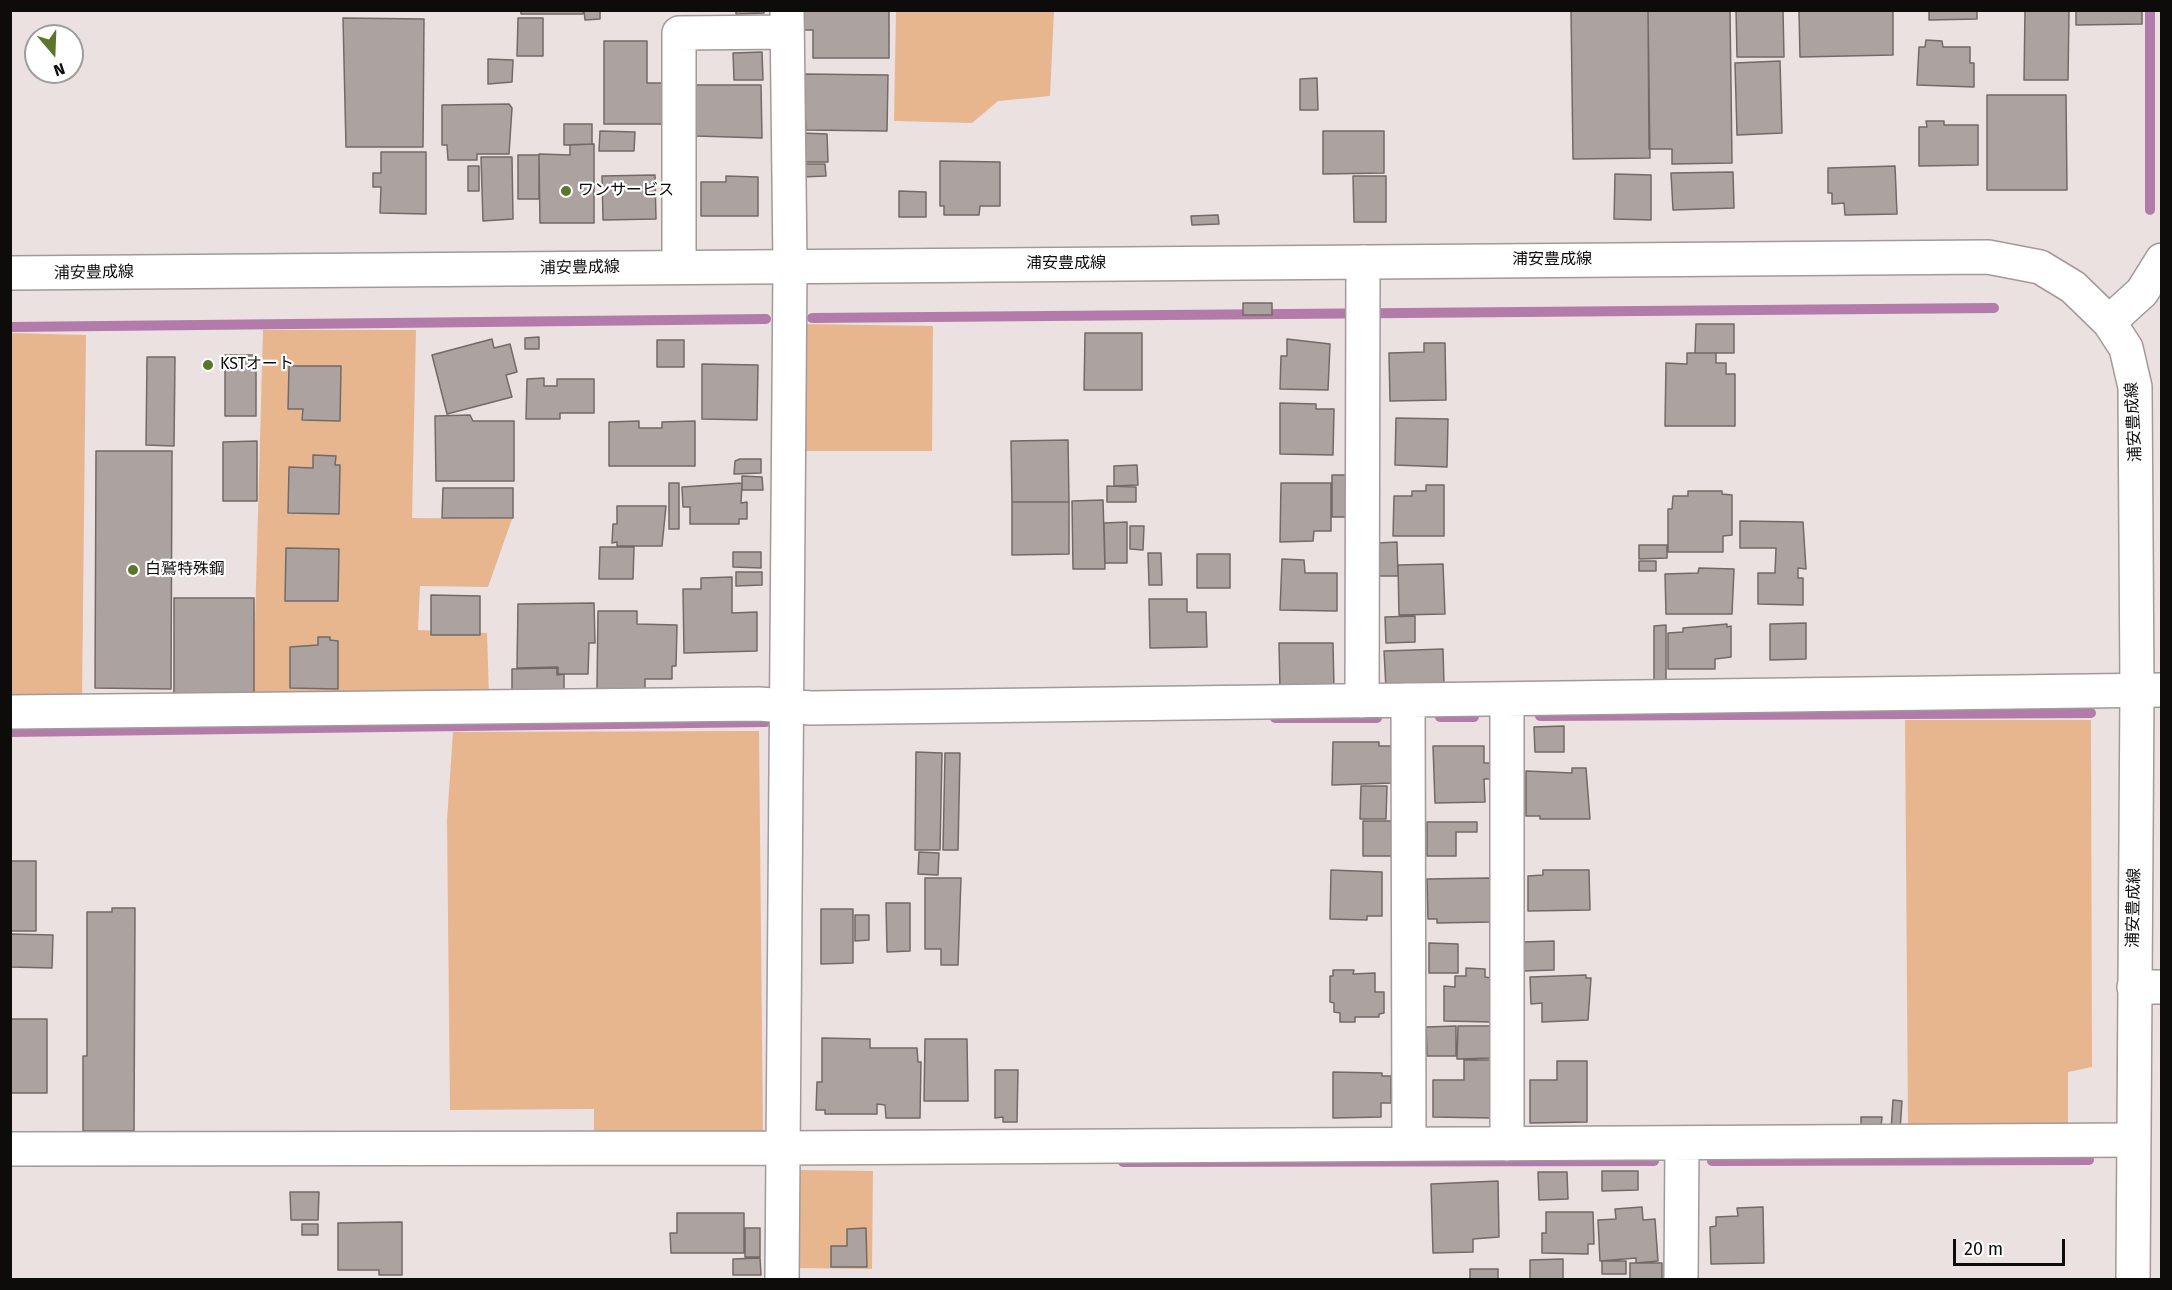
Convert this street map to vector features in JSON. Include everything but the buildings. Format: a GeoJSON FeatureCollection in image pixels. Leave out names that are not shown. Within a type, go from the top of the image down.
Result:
{"type":"FeatureCollection","features":[{"type":"Feature","properties":{"kind":"street"},"geometry":{"type":"LineString","coordinates":[[679,267],[679,33],[787,21],[790,266],[784,706],[782,1280]]}},
{"type":"Feature","properties":{"kind":"street","name":"浦安豊成線"},"geometry":{"type":"LineString","coordinates":[[10,273],[1988,257],[2040,267],[2073,287],[2109,322],[2126,348],[2135,387],[2149,690],[2148,987],[2133,1140],[2133,1280]]}},
{"type":"Feature","properties":{"kind":"street"},"geometry":{"type":"LineString","coordinates":[[2109,322],[2152,292],[2162,260]]}},
{"type":"Feature","properties":{"kind":"street"},"geometry":{"type":"LineString","coordinates":[[1362,701],[1363,262]]}},
{"type":"Feature","properties":{"kind":"street"},"geometry":{"type":"LineString","coordinates":[[10,712],[759,704],[811,708],[2149,690]]}},
{"type":"Feature","properties":{"kind":"street"},"geometry":{"type":"LineString","coordinates":[[1507,699],[1507,1144]]}},
{"type":"Feature","properties":{"kind":"street"},"geometry":{"type":"LineString","coordinates":[[1408,700],[1409,1144]]}},
{"type":"Feature","properties":{"kind":"street"},"geometry":{"type":"LineString","coordinates":[[10,1149],[783,1148],[2133,1140]]}},
{"type":"Feature","properties":{"kind":"street"},"geometry":{"type":"LineString","coordinates":[[1681,1280],[1682,1143]]}},
{"type":"Feature","properties":{"kind":"shaded area"},"geometry":{"type":"Polygon","coordinates":[[[896,11],[1054,11],[1050,96],[998,101],[972,123],[894,121],[896,11]]]}},
{"type":"Feature","properties":{"kind":"shaded area"},"geometry":{"type":"Polygon","coordinates":[[[804,324],[933,326],[932,451],[799,451],[804,324]]]}},
{"type":"Feature","properties":{"kind":"shaded area"},"geometry":{"type":"Polygon","coordinates":[[[263,330],[416,330],[412,518],[512,519],[488,587],[420,586],[418,630],[487,633],[489,697],[253,695],[263,330]]]}},
{"type":"Feature","properties":{"kind":"shaded area"},"geometry":{"type":"Polygon","coordinates":[[[10,333],[86,335],[82,700],[11,702],[10,333]]]}},
{"type":"Feature","properties":{"kind":"shaded area"},"geometry":{"type":"Polygon","coordinates":[[[1905,720],[2091,720],[2092,1067],[2068,1072],[2068,1126],[1908,1126],[1905,720]]]}},
{"type":"Feature","properties":{"kind":"shaded area"},"geometry":{"type":"Polygon","coordinates":[[[759,731],[763,1132],[594,1133],[594,1109],[450,1110],[447,820],[453,732],[759,731]]]}},
{"type":"Feature","properties":{"kind":"shaded area"},"geometry":{"type":"Polygon","coordinates":[[[799,1170],[873,1171],[872,1269],[798,1268],[799,1170]]]}},
{"type":"Feature","properties":{"kind":"waterway"},"geometry":{"type":"LineString","coordinates":[[2150,10],[2150,210]]}},
{"type":"Feature","properties":{"kind":"waterway"},"geometry":{"type":"LineString","coordinates":[[812,318],[1994,308]]}},
{"type":"Feature","properties":{"kind":"waterway"},"geometry":{"type":"LineString","coordinates":[[10,327],[766,319]]}},
{"type":"Feature","properties":{"kind":"waterway"},"geometry":{"type":"LineString","coordinates":[[1540,716],[2091,713]]}},
{"type":"Feature","properties":{"kind":"waterway"},"geometry":{"type":"LineString","coordinates":[[1440,717],[1474,717]]}},
{"type":"Feature","properties":{"kind":"waterway"},"geometry":{"type":"LineString","coordinates":[[1275,718],[1377,718]]}},
{"type":"Feature","properties":{"kind":"waterway"},"geometry":{"type":"LineString","coordinates":[[10,732],[766,722]]}},
{"type":"Feature","properties":{"kind":"waterway"},"geometry":{"type":"LineString","coordinates":[[1712,1161],[2089,1160]]}},
{"type":"Feature","properties":{"kind":"waterway"},"geometry":{"type":"LineString","coordinates":[[1123,1162],[1654,1161]]}},
{"type":"Feature","properties":{"kind":"place","name":"ワンサービス"},"geometry":{"type":"Point","coordinates":[566,191]}},
{"type":"Feature","properties":{"kind":"place","name":"KSTオート"},"geometry":{"type":"Point","coordinates":[208,365]}},
{"type":"Feature","properties":{"kind":"place","name":"白鷲特殊鋼"},"geometry":{"type":"Point","coordinates":[133,570]}}]}
